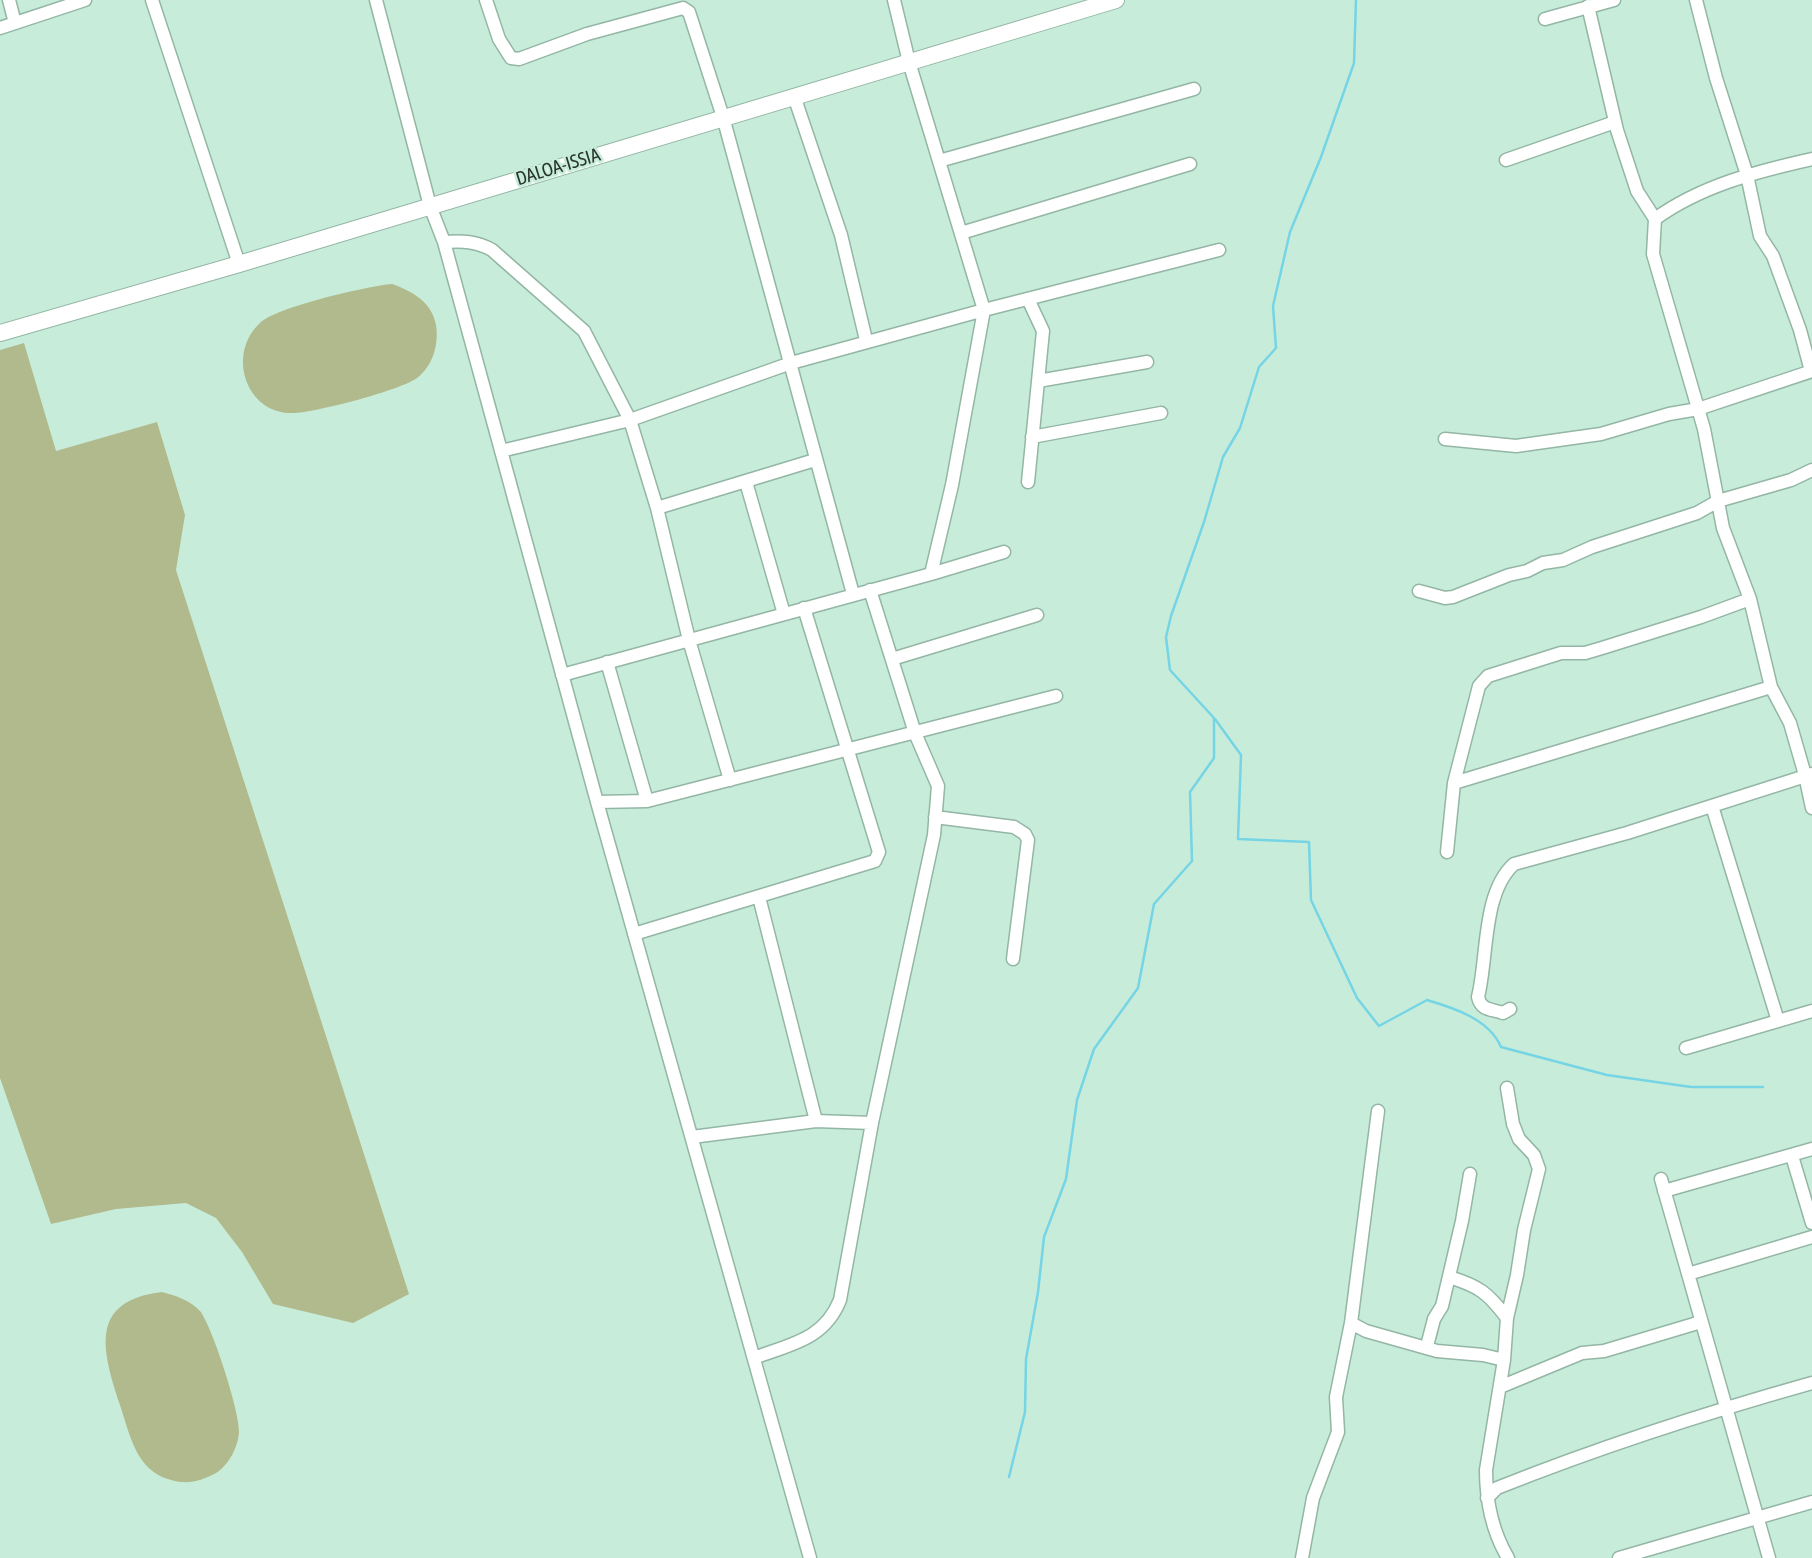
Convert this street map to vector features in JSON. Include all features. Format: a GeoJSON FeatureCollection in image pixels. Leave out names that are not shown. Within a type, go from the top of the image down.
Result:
{"type":"FeatureCollection","features":[{"type":"Feature","properties":{"kind":"main road","name":"DALOA-ISSIA"},"geometry":{"type":"LineString","coordinates":[[0,333],[239,264],[1116,0]]}},
{"type":"Feature","properties":{"kind":"street"},"geometry":{"type":"LineString","coordinates":[[9,0],[15,23]]}},
{"type":"Feature","properties":{"kind":"street"},"geometry":{"type":"LineString","coordinates":[[0,28],[85,0]]}},
{"type":"Feature","properties":{"kind":"street"},"geometry":{"type":"LineString","coordinates":[[152,0],[239,264]]}},
{"type":"Feature","properties":{"kind":"street"},"geometry":{"type":"LineString","coordinates":[[376,0],[430,206],[444,242],[597,802],[810,1558]]}},
{"type":"Feature","properties":{"kind":"street"},"geometry":{"type":"LineString","coordinates":[[486,0],[499,39],[510,58],[519,59],[587,34],[682,8],[689,12],[723,117],[853,594]]}},
{"type":"Feature","properties":{"kind":"street"},"geometry":{"type":"LineString","coordinates":[[894,0],[909,61],[984,310],[952,485],[931,574]]}},
{"type":"Feature","properties":{"kind":"street"},"geometry":{"type":"LineString","coordinates":[[1545,19],[1614,0]]}},
{"type":"Feature","properties":{"kind":"street"},"geometry":{"type":"LineString","coordinates":[[1445,439],[1516,446],[1601,434],[1669,414],[1698,409],[1812,371],[1773,256],[1760,236],[1747,175],[1716,78],[1696,0]]}},
{"type":"Feature","properties":{"kind":"street"},"geometry":{"type":"LineString","coordinates":[[1588,6],[1615,122],[1637,191],[1655,219],[1653,254],[1698,409],[1723,528],[1750,599],[1771,687],[1790,723],[1809,774],[1812,808]]}},
{"type":"Feature","properties":{"kind":"street"},"geometry":{"type":"LineString","coordinates":[[939,161],[1194,89]]}},
{"type":"Feature","properties":{"kind":"street"},"geometry":{"type":"LineString","coordinates":[[794,96],[841,235],[866,340]]}},
{"type":"Feature","properties":{"kind":"street"},"geometry":{"type":"LineString","coordinates":[[1506,160],[1615,122]]}},
{"type":"Feature","properties":{"kind":"street"},"geometry":{"type":"LineString","coordinates":[[1655,219],[1670,208],[1747,175],[1812,159]]}},
{"type":"Feature","properties":{"kind":"street"},"geometry":{"type":"LineString","coordinates":[[961,233],[1191,164]]}},
{"type":"Feature","properties":{"kind":"street"},"geometry":{"type":"LineString","coordinates":[[444,242],[480,243],[492,250],[584,331],[629,420],[657,509],[689,640],[730,780]]}},
{"type":"Feature","properties":{"kind":"street"},"geometry":{"type":"LineString","coordinates":[[501,451],[629,420],[791,363],[866,340],[1219,250]]}},
{"type":"Feature","properties":{"kind":"street"},"geometry":{"type":"LineString","coordinates":[[1027,482],[1043,331],[1028,299]]}},
{"type":"Feature","properties":{"kind":"street"},"geometry":{"type":"LineString","coordinates":[[1038,381],[1147,362]]}},
{"type":"Feature","properties":{"kind":"street"},"geometry":{"type":"LineString","coordinates":[[1032,437],[1161,413]]}},
{"type":"Feature","properties":{"kind":"street"},"geometry":{"type":"LineString","coordinates":[[657,509],[815,460]]}},
{"type":"Feature","properties":{"kind":"street"},"geometry":{"type":"LineString","coordinates":[[1419,591],[1445,598],[1452,597],[1543,563],[1563,560],[1592,547],[1697,513],[1718,501],[1791,480],[1812,470]]}},
{"type":"Feature","properties":{"kind":"street"},"geometry":{"type":"LineString","coordinates":[[746,482],[784,614]]}},
{"type":"Feature","properties":{"kind":"street"},"geometry":{"type":"LineString","coordinates":[[562,675],[1004,552]]}},
{"type":"Feature","properties":{"kind":"street"},"geometry":{"type":"LineString","coordinates":[[754,1358],[816,1335],[840,1300],[872,1123],[934,835],[938,786],[915,733],[870,590]]}},
{"type":"Feature","properties":{"kind":"street"},"geometry":{"type":"LineString","coordinates":[[1447,852],[1454,783],[1479,686],[1488,676],[1560,653],[1585,653],[1750,599]]}},
{"type":"Feature","properties":{"kind":"street"},"geometry":{"type":"LineString","coordinates":[[634,934],[875,861],[879,852],[804,608]]}},
{"type":"Feature","properties":{"kind":"street"},"geometry":{"type":"LineString","coordinates":[[892,659],[1037,615]]}},
{"type":"Feature","properties":{"kind":"street"},"geometry":{"type":"LineString","coordinates":[[607,662],[647,801]]}},
{"type":"Feature","properties":{"kind":"street"},"geometry":{"type":"LineString","coordinates":[[1454,783],[1771,687]]}},
{"type":"Feature","properties":{"kind":"street"},"geometry":{"type":"LineString","coordinates":[[597,802],[647,801],[1056,696]]}},
{"type":"Feature","properties":{"kind":"street"},"geometry":{"type":"LineString","coordinates":[[1510,1009],[1503,1013],[1488,1009],[1480,1005],[1478,998],[1491,909],[1503,874],[1514,864],[1614,837],[1809,774]]}},
{"type":"Feature","properties":{"kind":"street"},"geometry":{"type":"LineString","coordinates":[[1712,806],[1778,1021]]}},
{"type":"Feature","properties":{"kind":"street"},"geometry":{"type":"LineString","coordinates":[[935,817],[1014,828],[1025,834],[1028,840],[1013,959]]}},
{"type":"Feature","properties":{"kind":"street"},"geometry":{"type":"LineString","coordinates":[[759,897],[816,1121]]}},
{"type":"Feature","properties":{"kind":"street"},"geometry":{"type":"LineString","coordinates":[[1686,1048],[1812,1012]]}},
{"type":"Feature","properties":{"kind":"street"},"geometry":{"type":"LineString","coordinates":[[1507,1088],[1513,1124],[1519,1139],[1534,1155],[1539,1169],[1507,1318],[1504,1360],[1486,1470],[1487,1498],[1497,1534],[1508,1558]]}},
{"type":"Feature","properties":{"kind":"street"},"geometry":{"type":"LineString","coordinates":[[1302,1558],[1313,1498],[1338,1432],[1336,1397],[1351,1323],[1378,1111]]}},
{"type":"Feature","properties":{"kind":"street"},"geometry":{"type":"LineString","coordinates":[[692,1137],[816,1121],[872,1123]]}},
{"type":"Feature","properties":{"kind":"street"},"geometry":{"type":"LineString","coordinates":[[1769,1558],[1663,1185],[1792,1156],[1812,1149]]}},
{"type":"Feature","properties":{"kind":"street"},"geometry":{"type":"LineString","coordinates":[[1792,1156],[1812,1223]]}},
{"type":"Feature","properties":{"kind":"street"},"geometry":{"type":"LineString","coordinates":[[1427,1346],[1434,1319],[1442,1306],[1470,1174]]}},
{"type":"Feature","properties":{"kind":"street"},"geometry":{"type":"LineString","coordinates":[[1688,1274],[1812,1237]]}},
{"type":"Feature","properties":{"kind":"street"},"geometry":{"type":"LineString","coordinates":[[1449,1277],[1475,1285],[1492,1297],[1507,1318]]}},
{"type":"Feature","properties":{"kind":"street"},"geometry":{"type":"LineString","coordinates":[[1500,1387],[1582,1353],[1604,1351],[1701,1322]]}},
{"type":"Feature","properties":{"kind":"street"},"geometry":{"type":"LineString","coordinates":[[1351,1323],[1366,1331],[1449,1353],[1483,1355],[1504,1360]]}},
{"type":"Feature","properties":{"kind":"street"},"geometry":{"type":"LineString","coordinates":[[1487,1498],[1497,1488],[1606,1447],[1812,1383]]}},
{"type":"Feature","properties":{"kind":"street"},"geometry":{"type":"LineString","coordinates":[[1619,1558],[1812,1502]]}},
{"type":"Feature","properties":{"kind":"green space"},"geometry":{"type":"Polygon","coordinates":[[[392,284],[420,298],[434,317],[437,340],[434,354],[417,378],[358,400],[295,413],[278,411],[264,405],[253,394],[246,381],[244,351],[250,336],[260,323],[302,304],[392,284]]]}},
{"type":"Feature","properties":{"kind":"green space"},"geometry":{"type":"Polygon","coordinates":[[[24,343],[56,451],[157,422],[185,515],[176,570],[409,1294],[353,1323],[273,1304],[242,1252],[216,1218],[186,1203],[116,1209],[51,1224],[0,1078],[0,350],[24,343]]]}},
{"type":"Feature","properties":{"kind":"green space"},"geometry":{"type":"Polygon","coordinates":[[[162,1292],[192,1304],[200,1311],[224,1370],[238,1422],[238,1438],[229,1460],[216,1473],[194,1481],[171,1480],[150,1469],[142,1460],[131,1440],[109,1366],[106,1332],[111,1318],[121,1306],[138,1297],[162,1292]]]}},
{"type":"Feature","properties":{"kind":"waterway"},"geometry":{"type":"LineString","coordinates":[[1009,1477],[1025,1412],[1026,1359],[1044,1237],[1066,1179],[1077,1100],[1094,1049],[1138,988],[1154,904],[1192,861],[1190,792],[1214,758],[1214,718],[1170,670],[1166,637],[1223,457],[1240,428],[1259,367],[1276,348],[1273,306],[1290,232],[1321,157],[1354,63],[1356,0]]}},
{"type":"Feature","properties":{"kind":"waterway"},"geometry":{"type":"LineString","coordinates":[[1215,719],[1241,755],[1238,839],[1309,842],[1311,900],[1357,998],[1379,1026],[1427,1000],[1470,1016],[1488,1029],[1501,1047],[1607,1075],[1691,1087],[1763,1087]]}}]}
